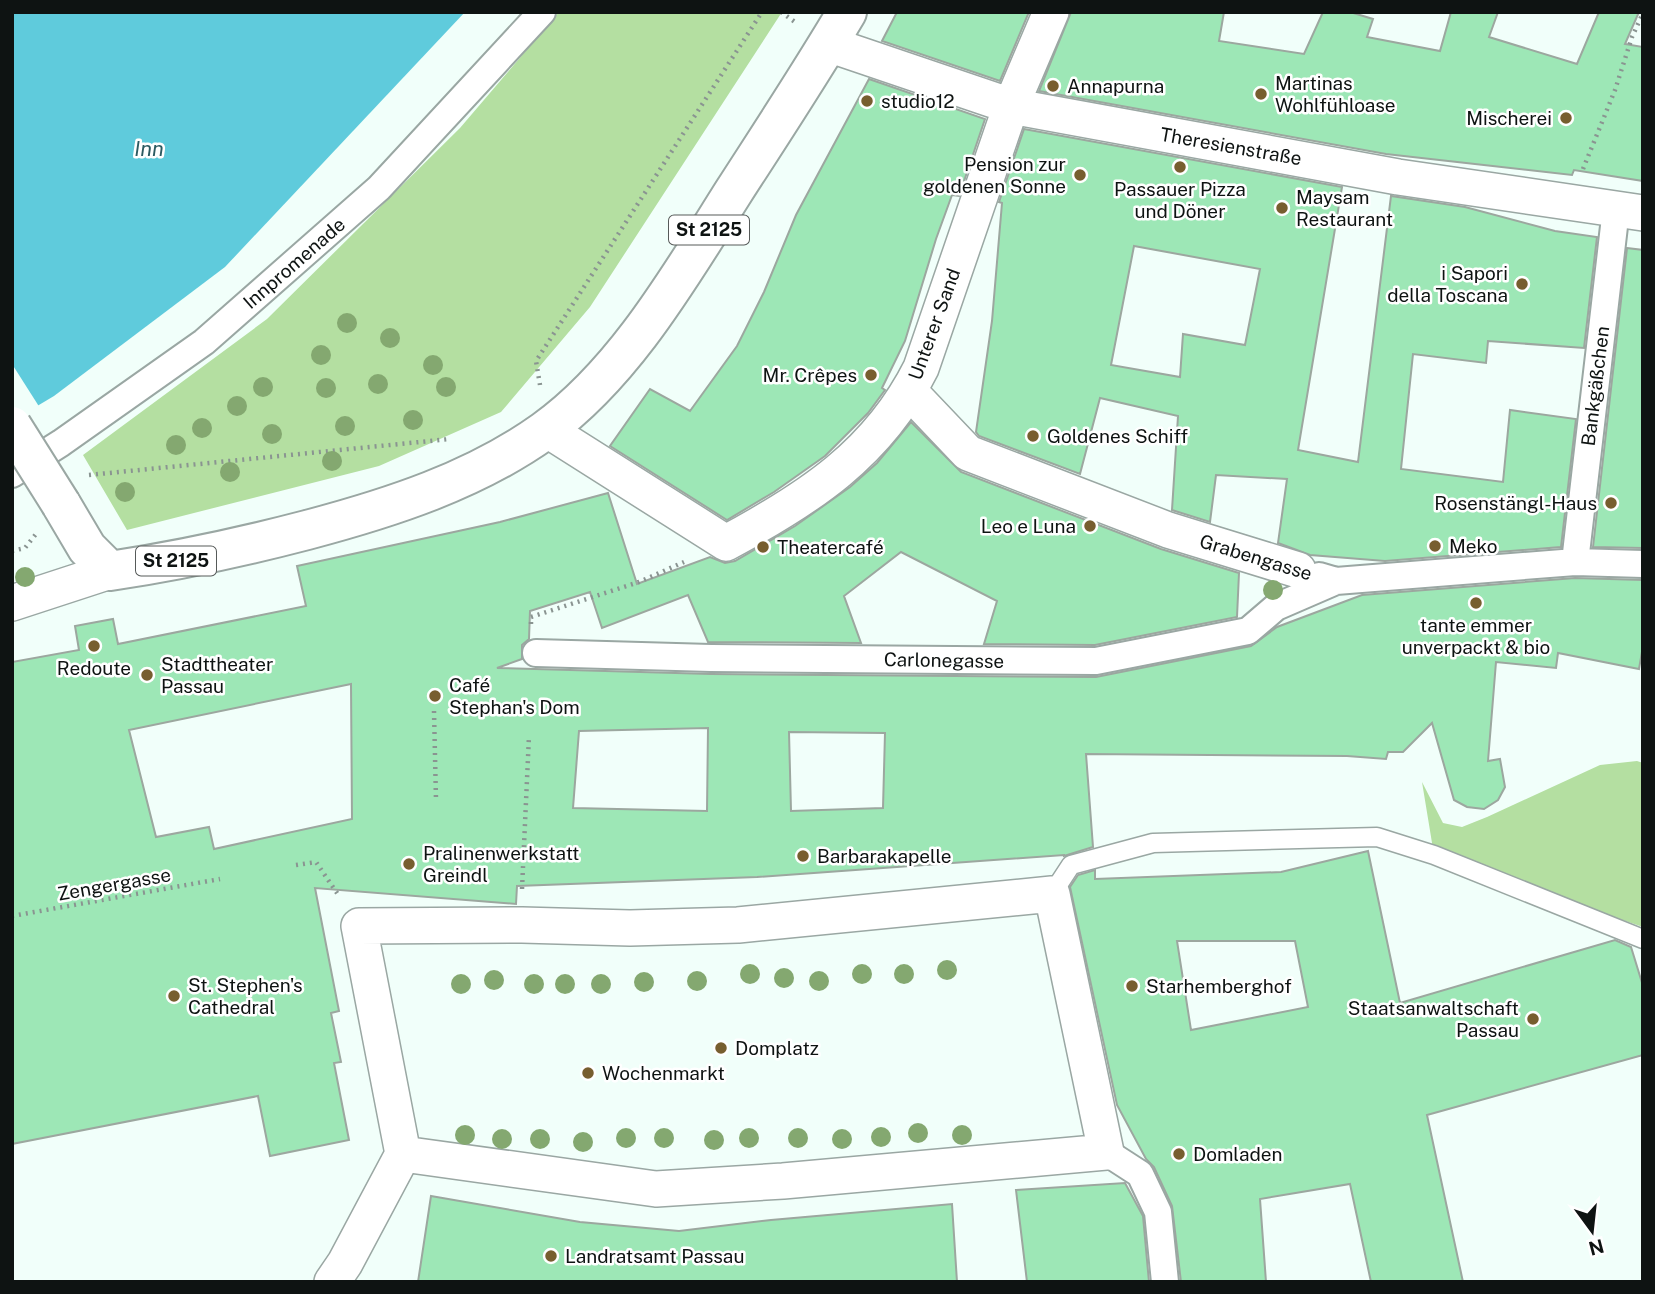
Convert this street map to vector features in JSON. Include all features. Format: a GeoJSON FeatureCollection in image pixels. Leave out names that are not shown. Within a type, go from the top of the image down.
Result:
{"type":"FeatureCollection","features":[{"type":"Feature","properties":{"kind":"main road","name":"St 2125"},"geometry":{"type":"LineString","coordinates":[[12,426],[87,548],[110,571],[242,547],[362,516],[420,496],[479,470],[516,450],[546,429],[621,356],[696,251],[838,28]]}},
{"type":"Feature","properties":{"kind":"street","name":"Innpromenade"},"geometry":{"type":"LineString","coordinates":[[12,474],[61,443],[204,342],[379,188],[542,12]]}},
{"type":"Feature","properties":{"kind":"street","name":"Unterer Sand"},"geometry":{"type":"LineString","coordinates":[[546,429],[726,543],[782,513],[837,474],[875,436],[909,391],[920,368],[1011,106],[1051,12]]}},
{"type":"Feature","properties":{"kind":"street","name":"Theresienstraße"},"geometry":{"type":"LineString","coordinates":[[838,28],[1011,106],[1398,177],[1629,211]]}},
{"type":"Feature","properties":{"kind":"street","name":"Bankgäßchen"},"geometry":{"type":"LineString","coordinates":[[1575,562],[1629,211]]}},
{"type":"Feature","properties":{"kind":"street","name":"Grabengasse"},"geometry":{"type":"LineString","coordinates":[[909,391],[968,453],[1168,530],[1336,581],[1575,562],[1643,564]]}},
{"type":"Feature","properties":{"kind":"street"},"geometry":{"type":"LineString","coordinates":[[12,603],[110,571]]}},
{"type":"Feature","properties":{"kind":"street","name":"Carlonegasse"},"geometry":{"type":"LineString","coordinates":[[536,653],[711,658],[1096,662],[1248,631],[1276,607],[1336,581]]}},
{"type":"Feature","properties":{"kind":"street"},"geometry":{"type":"LineString","coordinates":[[332,1282],[345,1263],[402,1154],[359,926],[522,925],[630,928],[738,925],[1052,894],[1106,1152]]}},
{"type":"Feature","properties":{"kind":"street"},"geometry":{"type":"LineString","coordinates":[[402,1154],[656,1189],[783,1181],[1106,1152],[1140,1174],[1158,1212],[1165,1282]]}},
{"type":"Feature","properties":{"kind":"lane"},"geometry":{"type":"LineString","coordinates":[[1052,894],[1071,865],[1153,843],[1377,838],[1434,855],[1643,939]]}},
{"type":"Feature","properties":{"kind":"path"},"geometry":{"type":"LineString","coordinates":[[546,429],[536,361],[762,12]]}},
{"type":"Feature","properties":{"kind":"path"},"geometry":{"type":"LineString","coordinates":[[1569,204],[1643,13]]}},
{"type":"Feature","properties":{"kind":"path"},"geometry":{"type":"LineString","coordinates":[[86,475],[452,439]]}},
{"type":"Feature","properties":{"kind":"path"},"geometry":{"type":"LineString","coordinates":[[12,551],[25,548]]}},
{"type":"Feature","properties":{"kind":"path"},"geometry":{"type":"LineString","coordinates":[[536,653],[531,617],[639,582]]}},
{"type":"Feature","properties":{"kind":"path"},"geometry":{"type":"LineString","coordinates":[[434,711],[436,800]]}},
{"type":"Feature","properties":{"kind":"path"},"geometry":{"type":"LineString","coordinates":[[522,890],[529,736]]}},
{"type":"Feature","properties":{"kind":"path"},"geometry":{"type":"LineString","coordinates":[[296,865],[316,862],[359,926]]}},
{"type":"Feature","properties":{"kind":"path","name":"Zengergasse"},"geometry":{"type":"LineString","coordinates":[[12,916],[220,879]]}},
{"type":"Feature","properties":{"kind":"green space"},"geometry":{"type":"Polygon","coordinates":[[[559,12],[782,12],[590,307],[501,412],[379,466],[127,530],[83,455],[267,319],[460,128],[559,12]]]}},
{"type":"Feature","properties":{"kind":"green space"},"geometry":{"type":"Polygon","coordinates":[[[1637,761],[1643,763],[1643,927],[1434,855],[1422,782],[1443,823],[1462,827],[1600,765],[1637,761]]]}},
{"type":"Feature","properties":{"kind":"water","name":"Inn"},"geometry":{"type":"Polygon","coordinates":[[[12,12],[465,12],[225,267],[54,396],[12,421],[12,12]]]}},
{"type":"Feature","properties":{"kind":"pier"},"geometry":{"type":"Polygon","coordinates":[[[12,364],[40,408],[12,425],[12,364]]]}},
{"type":"Feature","properties":{"kind":"building"},"geometry":{"type":"Polygon","coordinates":[[[897,12],[1029,12],[1000,81],[882,41],[897,12]]]}},
{"type":"Feature","properties":{"kind":"building"},"geometry":{"type":"Polygon","coordinates":[[[1071,12],[1224,12],[1219,41],[1304,54],[1323,12],[1350,12],[1373,19],[1367,37],[1440,51],[1451,12],[1498,12],[1489,37],[1577,64],[1599,12],[1639,12],[1625,44],[1643,47],[1643,181],[1574,170],[1572,175],[1386,154],[1039,91],[1071,12]]]}},
{"type":"Feature","properties":{"kind":"building"},"geometry":{"type":"Polygon","coordinates":[[[869,79],[985,119],[959,196],[952,195],[905,341],[882,388],[885,390],[868,413],[825,456],[774,492],[727,520],[610,446],[650,389],[690,411],[737,346],[764,292],[796,215],[869,79]]]}},
{"type":"Feature","properties":{"kind":"building"},"geometry":{"type":"Polygon","coordinates":[[[1024,129],[1342,187],[1298,450],[1358,462],[1391,196],[1465,207],[1555,231],[1597,237],[1584,348],[1488,341],[1486,363],[1413,354],[1401,469],[1503,482],[1510,410],[1576,419],[1561,547],[1385,561],[1310,555],[1278,543],[1287,479],[1216,475],[1210,522],[1172,510],[1178,416],[1100,398],[1080,474],[979,436],[976,432],[992,321],[1002,203],[999,202],[1024,129]],[[1134,246],[1111,365],[1180,377],[1183,334],[1245,345],[1260,269],[1134,246]]]}},
{"type":"Feature","properties":{"kind":"building"},"geometry":{"type":"Polygon","coordinates":[[[1627,248],[1643,250],[1643,548],[1593,547],[1627,248]]]}},
{"type":"Feature","properties":{"kind":"building"},"geometry":{"type":"Polygon","coordinates":[[[911,422],[961,472],[1161,549],[1239,573],[1237,617],[1095,645],[984,644],[997,601],[901,552],[844,596],[861,643],[708,642],[688,595],[602,628],[590,592],[530,611],[529,639],[522,645],[522,659],[497,668],[711,674],[1096,677],[1251,646],[1277,627],[1362,595],[1575,578],[1643,580],[1643,646],[1639,669],[1558,653],[1556,668],[1496,662],[1488,761],[1500,759],[1505,787],[1498,800],[1484,809],[1467,807],[1454,800],[1432,723],[1403,752],[1388,752],[1386,759],[1347,756],[1086,754],[1093,847],[1064,856],[757,877],[517,886],[516,904],[315,888],[339,1011],[331,1013],[341,1062],[334,1063],[349,1140],[270,1156],[258,1096],[12,1144],[12,662],[79,650],[75,626],[113,619],[118,644],[306,606],[297,566],[500,522],[608,493],[637,584],[710,557],[725,563],[735,561],[795,526],[850,487],[877,463],[911,422]],[[351,684],[129,730],[156,837],[209,827],[214,849],[352,819],[351,684]],[[708,728],[579,731],[573,808],[707,811],[708,728]],[[789,732],[791,811],[883,808],[885,733],[789,732]]]}},
{"type":"Feature","properties":{"kind":"building"},"geometry":{"type":"Polygon","coordinates":[[[1368,851],[1400,1003],[1615,940],[1631,947],[1643,986],[1643,1055],[1427,1115],[1463,1282],[1371,1282],[1350,1184],[1260,1199],[1266,1282],[1181,1282],[1172,1206],[1154,1167],[1146,1159],[1117,1105],[1070,887],[1078,875],[1095,870],[1095,879],[1281,872],[1368,851]],[[1177,941],[1191,1030],[1308,1007],[1295,941],[1177,941]]]}},
{"type":"Feature","properties":{"kind":"building"},"geometry":{"type":"Polygon","coordinates":[[[1125,1183],[1143,1216],[1149,1282],[1027,1282],[1016,1190],[1125,1183]]]}},
{"type":"Feature","properties":{"kind":"building"},"geometry":{"type":"Polygon","coordinates":[[[431,1196],[580,1222],[679,1231],[952,1204],[957,1282],[418,1282],[431,1196]]]}},
{"type":"Feature","properties":{"kind":"place","name":"Annapurna"},"geometry":{"type":"Point","coordinates":[1053,86]}},
{"type":"Feature","properties":{"kind":"place","name":"Martinas Wohlfühloase"},"geometry":{"type":"Point","coordinates":[1261,94]}},
{"type":"Feature","properties":{"kind":"place","name":"studio12"},"geometry":{"type":"Point","coordinates":[867,101]}},
{"type":"Feature","properties":{"kind":"place","name":"Mischerei"},"geometry":{"type":"Point","coordinates":[1566,118]}},
{"type":"Feature","properties":{"kind":"place","name":"Passauer Pizza und Döner"},"geometry":{"type":"Point","coordinates":[1180,167]}},
{"type":"Feature","properties":{"kind":"place","name":"Pension zur goldenen Sonne"},"geometry":{"type":"Point","coordinates":[1080,175]}},
{"type":"Feature","properties":{"kind":"place","name":"Maysam Restaurant"},"geometry":{"type":"Point","coordinates":[1282,208]}},
{"type":"Feature","properties":{"kind":"place","name":"i Sapori della Toscana"},"geometry":{"type":"Point","coordinates":[1522,284]}},
{"type":"Feature","properties":{"kind":"place","name":"Mr. Crêpes"},"geometry":{"type":"Point","coordinates":[871,375]}},
{"type":"Feature","properties":{"kind":"place","name":"Goldenes Schiff"},"geometry":{"type":"Point","coordinates":[1033,436]}},
{"type":"Feature","properties":{"kind":"place","name":"Rosenstängl-Haus"},"geometry":{"type":"Point","coordinates":[1611,503]}},
{"type":"Feature","properties":{"kind":"place","name":"Leo e Luna"},"geometry":{"type":"Point","coordinates":[1090,526]}},
{"type":"Feature","properties":{"kind":"place","name":"Meko"},"geometry":{"type":"Point","coordinates":[1435,546]}},
{"type":"Feature","properties":{"kind":"place","name":"Theatercafé"},"geometry":{"type":"Point","coordinates":[763,547]}},
{"type":"Feature","properties":{"kind":"place","name":"tante emmer unverpackt & bio"},"geometry":{"type":"Point","coordinates":[1476,603]}},
{"type":"Feature","properties":{"kind":"place","name":"Redoute"},"geometry":{"type":"Point","coordinates":[94,646]}},
{"type":"Feature","properties":{"kind":"place","name":"Stadttheater Passau"},"geometry":{"type":"Point","coordinates":[147,675]}},
{"type":"Feature","properties":{"kind":"place","name":"Café Stephan's Dom"},"geometry":{"type":"Point","coordinates":[435,696]}},
{"type":"Feature","properties":{"kind":"place","name":"Barbarakapelle"},"geometry":{"type":"Point","coordinates":[803,856]}},
{"type":"Feature","properties":{"kind":"place","name":"Pralinenwerkstatt Greindl"},"geometry":{"type":"Point","coordinates":[409,864]}},
{"type":"Feature","properties":{"kind":"place","name":"Starhemberghof"},"geometry":{"type":"Point","coordinates":[1132,986]}},
{"type":"Feature","properties":{"kind":"place","name":"St. Stephen's Cathedral"},"geometry":{"type":"Point","coordinates":[174,996]}},
{"type":"Feature","properties":{"kind":"place","name":"Staatsanwaltschaft Passau"},"geometry":{"type":"Point","coordinates":[1533,1019]}},
{"type":"Feature","properties":{"kind":"place","name":"Domplatz"},"geometry":{"type":"Point","coordinates":[721,1048]}},
{"type":"Feature","properties":{"kind":"place","name":"Wochenmarkt"},"geometry":{"type":"Point","coordinates":[588,1073]}},
{"type":"Feature","properties":{"kind":"place","name":"Domladen"},"geometry":{"type":"Point","coordinates":[1179,1154]}},
{"type":"Feature","properties":{"kind":"place","name":"Landratsamt Passau"},"geometry":{"type":"Point","coordinates":[551,1256]}}]}
